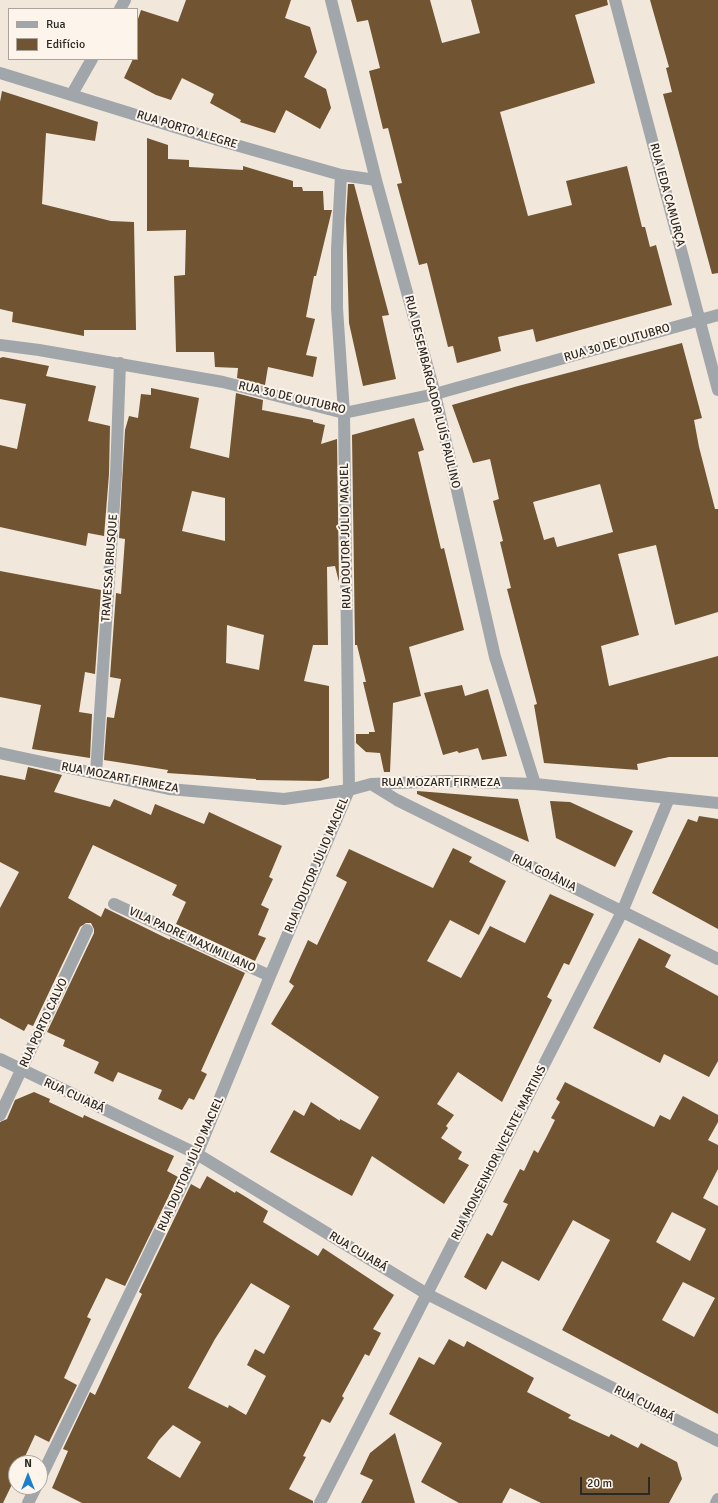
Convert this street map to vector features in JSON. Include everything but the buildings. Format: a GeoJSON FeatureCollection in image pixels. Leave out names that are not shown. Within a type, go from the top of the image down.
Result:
{"type":"FeatureCollection","features":[{"type":"Feature","properties":{"kind":"street","name":"RUA DESEMBARGADOR LUÍS PAULINO"},"geometry":{"type":"LineString","coordinates":[[331,0],[376,180],[435,394],[495,657],[535,784]]}},
{"type":"Feature","properties":{"kind":"street","name":"RUA IEDA CAMURÇA"},"geometry":{"type":"LineString","coordinates":[[615,0],[718,390]]}},
{"type":"Feature","properties":{"kind":"street"},"geometry":{"type":"LineString","coordinates":[[72,94],[91,60]]}},
{"type":"Feature","properties":{"kind":"street","name":"RUA PORTO ALEGRE"},"geometry":{"type":"LineString","coordinates":[[0,73],[204,136],[341,175],[376,180]]}},
{"type":"Feature","properties":{"kind":"street","name":"RUA DOUTOR JÚLIO MACIEL"},"geometry":{"type":"LineString","coordinates":[[48,1463],[198,1154],[270,976],[349,790],[344,413],[336,308],[341,175]]}},
{"type":"Feature","properties":{"kind":"street","name":"RUA 30 DE OUTUBRO"},"geometry":{"type":"LineString","coordinates":[[0,345],[120,363],[223,382],[344,413],[435,394],[718,315]]}},
{"type":"Feature","properties":{"kind":"street","name":"TRAVESSA BRUSQUE"},"geometry":{"type":"LineString","coordinates":[[96,773],[116,474],[120,363]]}},
{"type":"Feature","properties":{"kind":"street","name":"RUA MOZART FIRMEZA"},"geometry":{"type":"LineString","coordinates":[[0,753],[169,789],[284,799],[349,790],[371,784],[447,781],[535,784],[718,803]]}},
{"type":"Feature","properties":{"kind":"street","name":"RUA GOIÂNIA"},"geometry":{"type":"LineString","coordinates":[[371,784],[397,800],[718,959]]}},
{"type":"Feature","properties":{"kind":"street","name":"RUA MONSENHOR VICENTE MARTINS"},"geometry":{"type":"LineString","coordinates":[[320,1503],[622,912],[669,798]]}},
{"type":"Feature","properties":{"kind":"street","name":"VILA PADRE MAXIMILIANO"},"geometry":{"type":"LineString","coordinates":[[114,904],[270,976]]}},
{"type":"Feature","properties":{"kind":"street","name":"RUA PORTO CALVO"},"geometry":{"type":"LineString","coordinates":[[0,1115],[87,930]]}},
{"type":"Feature","properties":{"kind":"street","name":"RUA CUIABÁ"},"geometry":{"type":"LineString","coordinates":[[0,1059],[22,1071],[198,1154],[427,1294],[718,1441]]}},
{"type":"Feature","properties":{"kind":"street"},"geometry":{"type":"LineString","coordinates":[[716,1503],[718,1499]]}}]}
